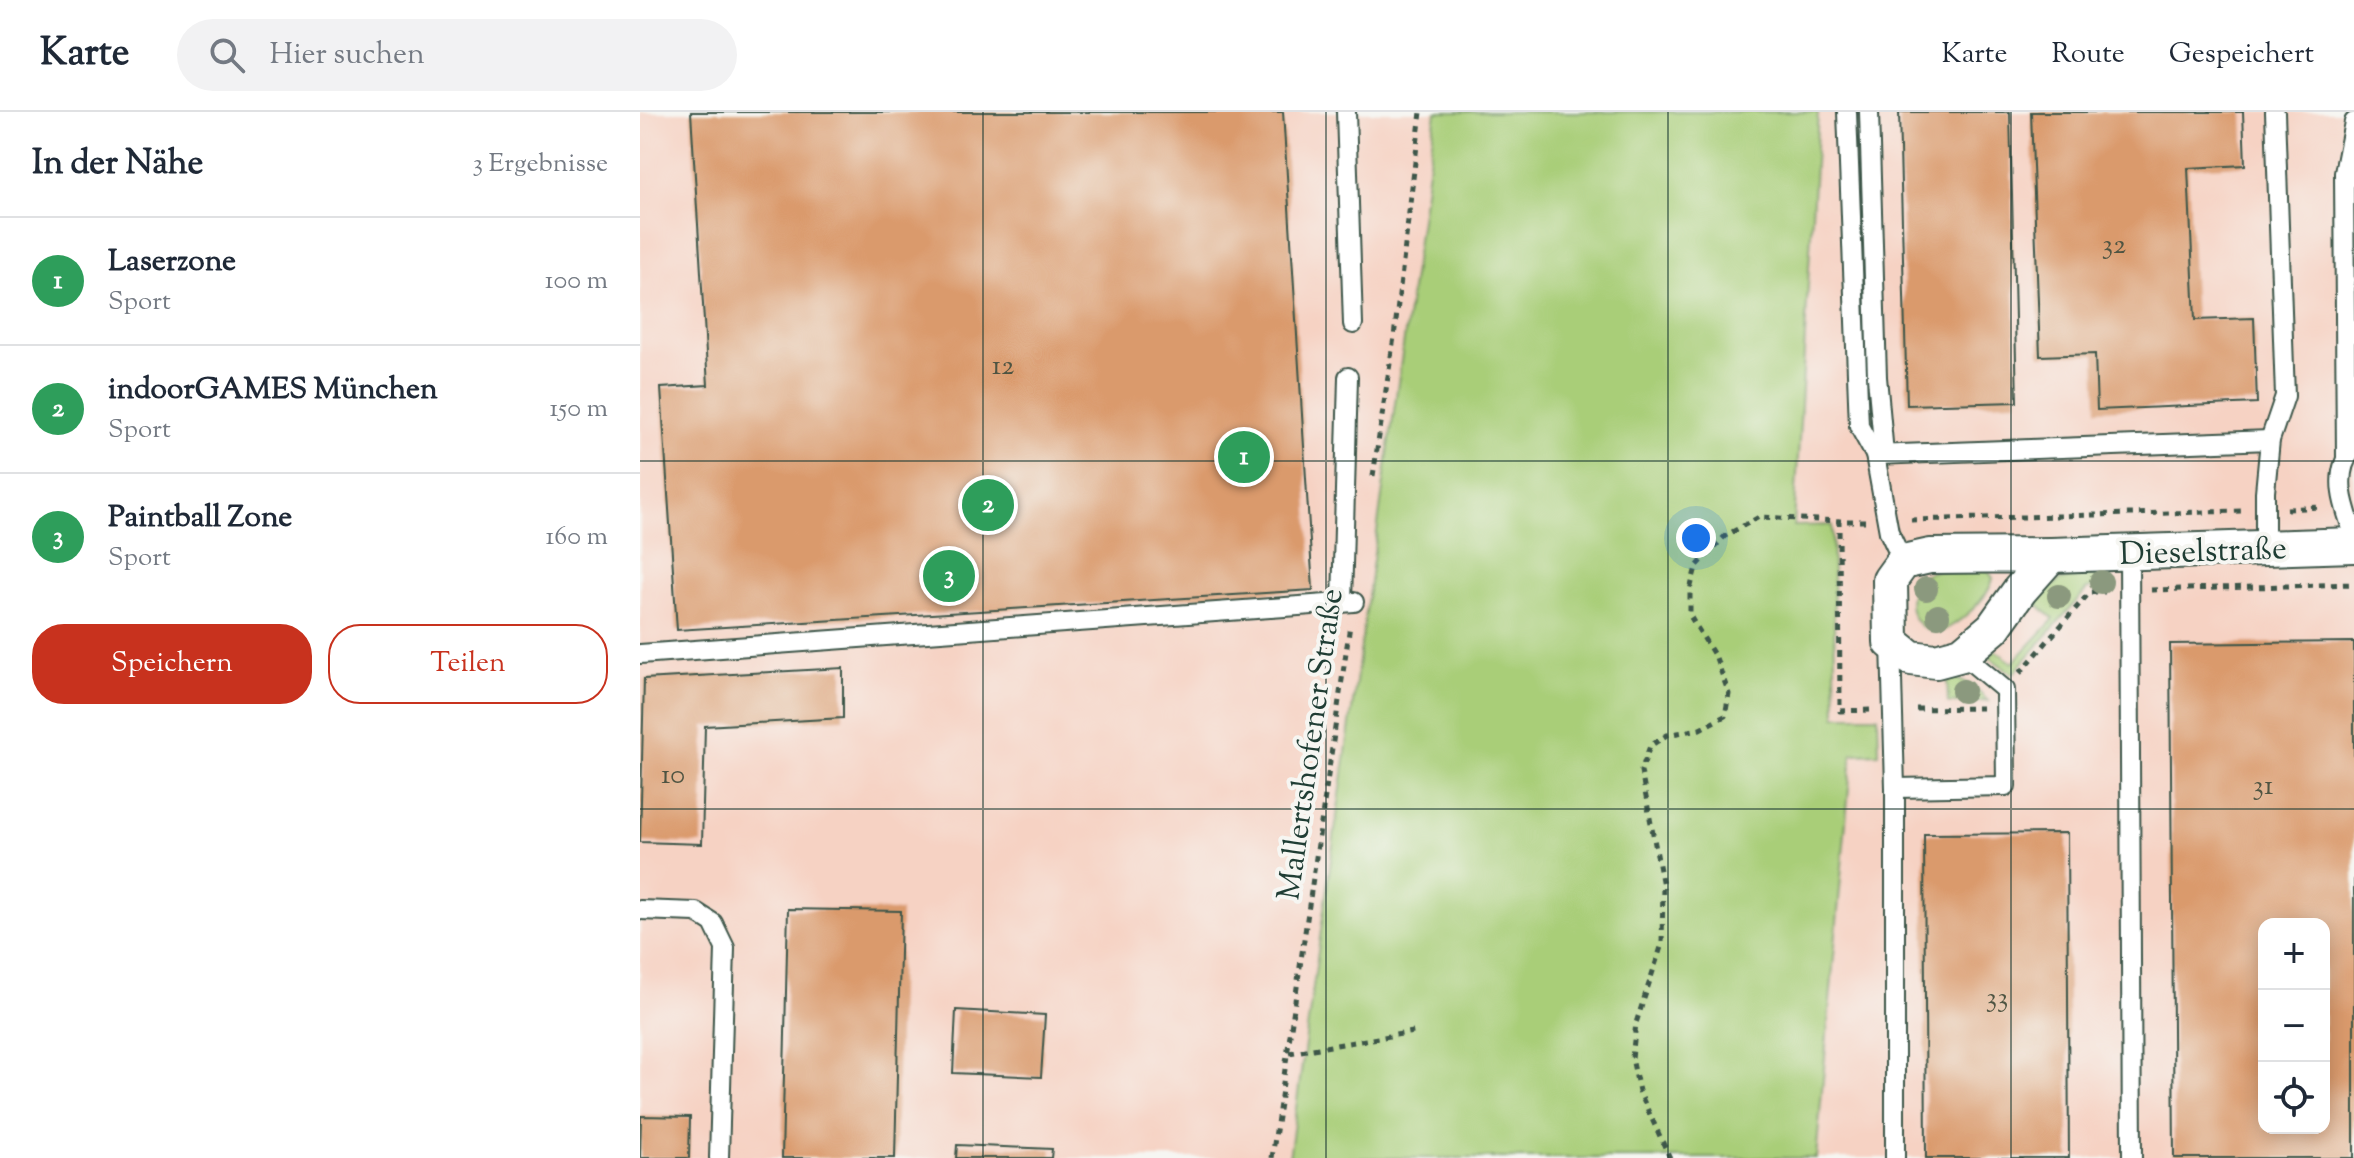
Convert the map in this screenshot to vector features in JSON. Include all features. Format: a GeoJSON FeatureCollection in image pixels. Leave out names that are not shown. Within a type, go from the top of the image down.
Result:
{"type":"FeatureCollection","features":[{"type":"Feature","properties":{"kind":"street","name":"Dieselstraße"},"geometry":{"type":"LineString","coordinates":[[1903,562],[1930,556],[2354,545]]}},
{"type":"Feature","properties":{"kind":"street"},"geometry":{"type":"LineString","coordinates":[[1903,562],[1890,580],[1891,642],[1911,658],[1936,661],[1962,654],[1993,628],[2020,590],[2051,555]]}},
{"type":"Feature","properties":{"kind":"lane"},"geometry":{"type":"LineString","coordinates":[[1346,112],[1353,324]]}},
{"type":"Feature","properties":{"kind":"lane"},"geometry":{"type":"LineString","coordinates":[[1847,112],[1859,426],[1880,454]]}},
{"type":"Feature","properties":{"kind":"lane"},"geometry":{"type":"LineString","coordinates":[[1869,112],[1880,454],[1889,532],[1903,562]]}},
{"type":"Feature","properties":{"kind":"lane"},"geometry":{"type":"LineString","coordinates":[[2265,547],[2265,492],[2270,440],[2285,396],[2275,112]]}},
{"type":"Feature","properties":{"kind":"lane"},"geometry":{"type":"LineString","coordinates":[[2354,122],[2344,173],[2350,452],[2340,485],[2354,534]]}},
{"type":"Feature","properties":{"kind":"lane"},"geometry":{"type":"LineString","coordinates":[[640,654],[1348,602],[1348,377]]}},
{"type":"Feature","properties":{"kind":"lane"},"geometry":{"type":"LineString","coordinates":[[1880,454],[2270,440]]}},
{"type":"Feature","properties":{"kind":"lane"},"geometry":{"type":"LineString","coordinates":[[2129,553],[2132,1158]]}},
{"type":"Feature","properties":{"kind":"lane"},"geometry":{"type":"LineString","coordinates":[[1891,642],[1895,788],[1895,1158]]}},
{"type":"Feature","properties":{"kind":"lane"},"geometry":{"type":"LineString","coordinates":[[1895,788],[2006,786],[2005,690],[1962,654]]}},
{"type":"Feature","properties":{"kind":"lane"},"geometry":{"type":"LineString","coordinates":[[640,910],[696,912],[713,923],[725,948],[719,1158]]}},
{"type":"Feature","properties":{"kind":"path"},"geometry":{"type":"LineString","coordinates":[[1372,477],[1394,337],[1421,112]]}},
{"type":"Feature","properties":{"kind":"path"},"geometry":{"type":"LineString","coordinates":[[1670,1158],[1639,1091],[1632,1058],[1636,1023],[1662,944],[1663,886],[1641,771],[1650,746],[1667,735],[1700,729],[1725,716],[1729,694],[1716,658],[1690,616],[1690,590],[1696,567],[1725,536],[1759,517],[1839,521]]}},
{"type":"Feature","properties":{"kind":"path","name":"Mallertshofener Straße"},"geometry":{"type":"LineString","coordinates":[[1272,1158],[1289,1053],[1348,602]]}},
{"type":"Feature","properties":{"kind":"path"},"geometry":{"type":"LineString","coordinates":[[1289,1053],[1419,1031]]}},
{"type":"Feature","properties":{"kind":"shaded area"},"geometry":{"type":"Polygon","coordinates":[[[640,112],[1436,112],[1289,1158],[640,1158],[640,112]]]}},
{"type":"Feature","properties":{"kind":"shaded area"},"geometry":{"type":"Polygon","coordinates":[[[1818,112],[2354,112],[2354,1158],[1801,1158],[1794,514],[1818,112]]]}},
{"type":"Feature","properties":{"kind":"green space"},"geometry":{"type":"Polygon","coordinates":[[[1436,112],[1818,112],[1794,526],[1832,525],[1836,716],[1878,716],[1879,753],[1852,754],[1816,1158],[1289,1158],[1436,112]]]}},
{"type":"Feature","properties":{"kind":"green space"},"geometry":{"type":"Polygon","coordinates":[[[1942,570],[1988,571],[1993,578],[1985,594],[1971,611],[1954,624],[1937,633],[1924,628],[1915,619],[1911,612],[1911,596],[1917,581],[1923,576],[1942,570]]]}},
{"type":"Feature","properties":{"kind":"green space"},"geometry":{"type":"Polygon","coordinates":[[[2104,574],[2106,586],[2087,589],[2013,674],[1989,657],[1995,650],[2013,663],[2054,619],[2034,602],[2060,580],[2104,574]]]}},
{"type":"Feature","properties":{"kind":"green space"},"geometry":{"type":"Polygon","coordinates":[[[1947,675],[1972,685],[1988,701],[1948,703],[1947,675]]]}},
{"type":"Feature","properties":{"kind":"building"},"geometry":{"type":"Polygon","coordinates":[[[691,112],[1283,112],[1313,590],[677,630],[661,388],[708,385],[691,112]]]}},
{"type":"Feature","properties":{"kind":"building"},"geometry":{"type":"Polygon","coordinates":[[[1899,112],[2010,112],[2017,402],[1907,405],[1899,112]]]}},
{"type":"Feature","properties":{"kind":"building"},"geometry":{"type":"Polygon","coordinates":[[[2031,112],[2243,112],[2245,165],[2188,168],[2195,320],[2254,318],[2257,403],[2097,410],[2095,354],[2040,356],[2031,112]]]}},
{"type":"Feature","properties":{"kind":"building"},"geometry":{"type":"Polygon","coordinates":[[[2354,642],[2354,1158],[2174,1158],[2170,644],[2354,642]]]}},
{"type":"Feature","properties":{"kind":"building"},"geometry":{"type":"Polygon","coordinates":[[[843,668],[843,718],[705,726],[702,844],[640,842],[644,679],[843,668]]]}},
{"type":"Feature","properties":{"kind":"building"},"geometry":{"type":"Polygon","coordinates":[[[2067,833],[2069,1158],[1926,1158],[1924,834],[2067,833]]]}},
{"type":"Feature","properties":{"kind":"building"},"geometry":{"type":"Polygon","coordinates":[[[788,909],[901,911],[895,1158],[782,1158],[788,909]]]}},
{"type":"Feature","properties":{"kind":"building"},"geometry":{"type":"Polygon","coordinates":[[[956,1010],[1045,1015],[1041,1077],[953,1073],[956,1010]]]}},
{"type":"Feature","properties":{"kind":"building"},"geometry":{"type":"Polygon","coordinates":[[[641,1116],[690,1117],[689,1158],[640,1158],[641,1116]]]}},
{"type":"Feature","properties":{"kind":"building"},"geometry":{"type":"Polygon","coordinates":[[[957,1145],[1052,1149],[1051,1158],[956,1158],[957,1145]]]}},
{"type":"Feature","properties":{"kind":"place","name":"Laserzone"},"geometry":{"type":"Point","coordinates":[1244,457]}},
{"type":"Feature","properties":{"kind":"place","name":"indoorGAMES München"},"geometry":{"type":"Point","coordinates":[988,505]}},
{"type":"Feature","properties":{"kind":"place","name":"Paintball Zone"},"geometry":{"type":"Point","coordinates":[949,576]}}]}
